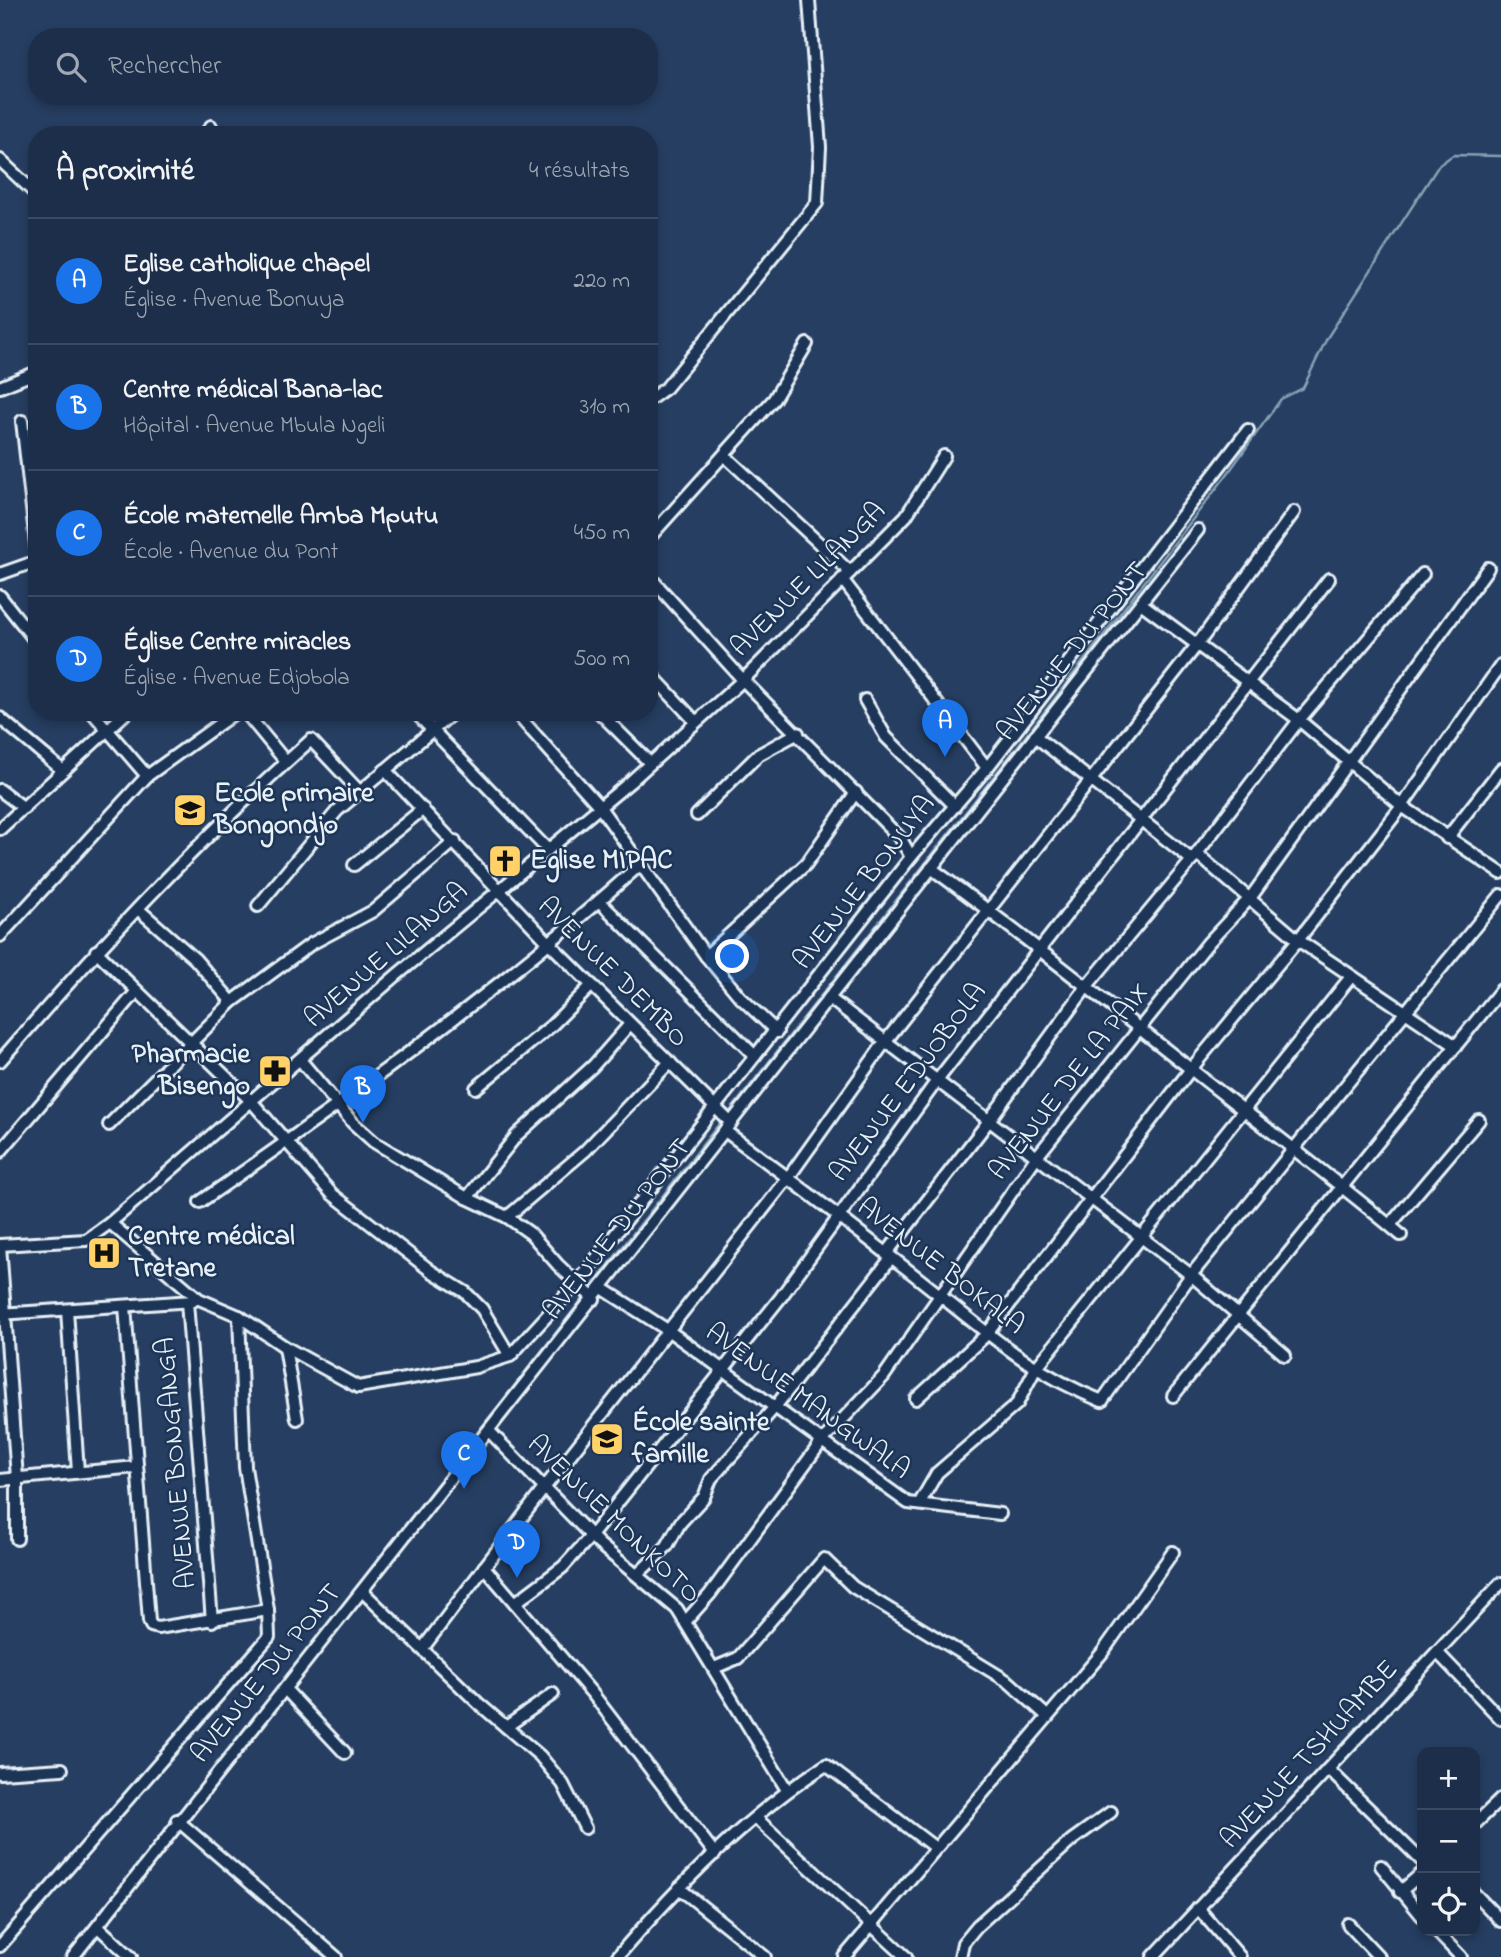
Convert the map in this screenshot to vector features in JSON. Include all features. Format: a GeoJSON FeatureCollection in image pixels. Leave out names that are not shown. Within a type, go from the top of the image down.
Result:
{"type":"FeatureCollection","features":[{"type":"Feature","properties":{"kind":"street"},"geometry":{"type":"LineString","coordinates":[[658,394],[666,388],[817,203],[820,147],[809,0]]}},
{"type":"Feature","properties":{"kind":"street"},"geometry":{"type":"LineString","coordinates":[[0,160],[28,186]]}},
{"type":"Feature","properties":{"kind":"street"},"geometry":{"type":"LineString","coordinates":[[658,528],[774,399],[807,344]]}},
{"type":"Feature","properties":{"kind":"street"},"geometry":{"type":"LineString","coordinates":[[0,387],[28,376]]}},
{"type":"Feature","properties":{"kind":"street"},"geometry":{"type":"LineString","coordinates":[[22,421],[28,473]]}},
{"type":"Feature","properties":{"kind":"street","name":"AVENUE BONUYA"},"geometry":{"type":"LineString","coordinates":[[510,1356],[587,1292],[725,1119],[755,1056],[777,1032],[911,858],[987,768],[1248,430]]}},
{"type":"Feature","properties":{"kind":"street"},"geometry":{"type":"LineString","coordinates":[[724,455],[846,575],[987,768]]}},
{"type":"Feature","properties":{"kind":"street","name":"AVENUE LILANGA"},"geometry":{"type":"LineString","coordinates":[[0,1245],[86,1240],[110,1223],[650,763],[743,680],[906,516],[944,456]]}},
{"type":"Feature","properties":{"kind":"street"},"geometry":{"type":"LineString","coordinates":[[423,1648],[545,1487],[788,1178],[885,1042],[1197,645],[1294,512]]}},
{"type":"Feature","properties":{"kind":"street","name":"AVENUE DU PONT"},"geometry":{"type":"LineString","coordinates":[[73,1957],[177,1820],[363,1592],[488,1431],[587,1292],[602,1288],[725,1119],[829,998],[1198,530]]}},
{"type":"Feature","properties":{"kind":"street"},"geometry":{"type":"LineString","coordinates":[[0,574],[28,564]]}},
{"type":"Feature","properties":{"kind":"street","name":"AVENUE DE LA PAIX"},"geometry":{"type":"LineString","coordinates":[[686,1621],[710,1594],[822,1441],[884,1376],[1035,1159],[1142,1029],[1208,943],[1251,897],[1488,568]]}},
{"type":"Feature","properties":{"kind":"street"},"geometry":{"type":"LineString","coordinates":[[638,1574],[667,1546],[680,1523],[704,1497],[712,1479],[775,1407],[1087,986],[1195,857],[1299,720],[1423,574]]}},
{"type":"Feature","properties":{"kind":"street","name":"AVENUE EDJOBOLA"},"geometry":{"type":"LineString","coordinates":[[515,1603],[563,1567],[591,1536],[781,1297],[936,1082],[1329,579]]}},
{"type":"Feature","properties":{"kind":"street"},"geometry":{"type":"LineString","coordinates":[[658,586],[743,680],[901,839],[911,858]]}},
{"type":"Feature","properties":{"kind":"street"},"geometry":{"type":"LineString","coordinates":[[0,596],[28,632]]}},
{"type":"Feature","properties":{"kind":"street"},"geometry":{"type":"LineString","coordinates":[[1142,604],[1299,720],[1346,762],[1402,806],[1501,873]]}},
{"type":"Feature","properties":{"kind":"street"},"geometry":{"type":"LineString","coordinates":[[916,1399],[986,1335],[1191,1069],[1298,940],[1402,806],[1501,665]]}},
{"type":"Feature","properties":{"kind":"street"},"geometry":{"type":"LineString","coordinates":[[658,682],[695,721]]}},
{"type":"Feature","properties":{"kind":"street"},"geometry":{"type":"LineString","coordinates":[[865,700],[886,737],[955,806]]}},
{"type":"Feature","properties":{"kind":"street"},"geometry":{"type":"LineString","coordinates":[[0,718],[61,769]]}},
{"type":"Feature","properties":{"kind":"street"},"geometry":{"type":"LineString","coordinates":[[99,721],[147,776]]}},
{"type":"Feature","properties":{"kind":"street"},"geometry":{"type":"LineString","coordinates":[[0,829],[61,769],[116,721]]}},
{"type":"Feature","properties":{"kind":"street"},"geometry":{"type":"LineString","coordinates":[[0,936],[147,776],[223,721]]}},
{"type":"Feature","properties":{"kind":"street"},"geometry":{"type":"LineString","coordinates":[[252,721],[286,762]]}},
{"type":"Feature","properties":{"kind":"street"},"geometry":{"type":"LineString","coordinates":[[424,721],[547,849]]}},
{"type":"Feature","properties":{"kind":"street"},"geometry":{"type":"LineString","coordinates":[[258,906],[337,811],[444,721]]}},
{"type":"Feature","properties":{"kind":"street"},"geometry":{"type":"LineString","coordinates":[[523,721],[599,806],[706,956],[740,997],[777,1032]]}},
{"type":"Feature","properties":{"kind":"street"},"geometry":{"type":"LineString","coordinates":[[608,721],[650,763]]}},
{"type":"Feature","properties":{"kind":"street"},"geometry":{"type":"LineString","coordinates":[[697,815],[758,755],[797,733]]}},
{"type":"Feature","properties":{"kind":"street"},"geometry":{"type":"LineString","coordinates":[[1035,736],[1141,821],[1251,897],[1298,940],[1350,978],[1456,1046]]}},
{"type":"Feature","properties":{"kind":"street"},"geometry":{"type":"LineString","coordinates":[[0,1061],[96,951],[311,740],[360,792]]}},
{"type":"Feature","properties":{"kind":"street"},"geometry":{"type":"LineString","coordinates":[[1447,838],[1501,769]]}},
{"type":"Feature","properties":{"kind":"street","name":"AVENUE DEMBO"},"geometry":{"type":"LineString","coordinates":[[385,770],[455,841],[498,891],[725,1119]]}},
{"type":"Feature","properties":{"kind":"street"},"geometry":{"type":"LineString","coordinates":[[0,790],[24,808]]}},
{"type":"Feature","properties":{"kind":"street"},"geometry":{"type":"LineString","coordinates":[[706,956],[806,864],[856,792]]}},
{"type":"Feature","properties":{"kind":"street"},"geometry":{"type":"LineString","coordinates":[[354,864],[423,809]]}},
{"type":"Feature","properties":{"kind":"street"},"geometry":{"type":"LineString","coordinates":[[109,1125],[232,1002],[311,944],[373,911],[455,841]]}},
{"type":"Feature","properties":{"kind":"street"},"geometry":{"type":"LineString","coordinates":[[200,1202],[339,1107],[549,943],[642,863]]}},
{"type":"Feature","properties":{"kind":"street"},"geometry":{"type":"LineString","coordinates":[[931,868],[1039,948],[1191,1069],[1296,1148],[1401,1235]]}},
{"type":"Feature","properties":{"kind":"street"},"geometry":{"type":"LineString","coordinates":[[1191,1275],[1501,895]]}},
{"type":"Feature","properties":{"kind":"street"},"geometry":{"type":"LineString","coordinates":[[600,901],[755,1056]]}},
{"type":"Feature","properties":{"kind":"street"},"geometry":{"type":"LineString","coordinates":[[138,909],[195,959],[232,1002]]}},
{"type":"Feature","properties":{"kind":"street"},"geometry":{"type":"LineString","coordinates":[[96,951],[252,1102],[332,1194],[431,1271],[465,1292],[490,1318],[510,1356],[476,1367],[358,1387],[285,1347],[239,1316],[199,1299],[110,1223]]}},
{"type":"Feature","properties":{"kind":"street"},"geometry":{"type":"LineString","coordinates":[[919,1504],[936,1473],[1017,1404],[1036,1368],[1350,978]]}},
{"type":"Feature","properties":{"kind":"street"},"geometry":{"type":"LineString","coordinates":[[476,1088],[551,1026],[592,985]]}},
{"type":"Feature","properties":{"kind":"street"},"geometry":{"type":"LineString","coordinates":[[1173,1396],[1344,1188],[1501,990]]}},
{"type":"Feature","properties":{"kind":"street"},"geometry":{"type":"LineString","coordinates":[[0,1152],[137,991]]}},
{"type":"Feature","properties":{"kind":"street"},"geometry":{"type":"LineString","coordinates":[[829,998],[1035,1159],[1191,1275],[1285,1355]]}},
{"type":"Feature","properties":{"kind":"street"},"geometry":{"type":"LineString","coordinates":[[467,1198],[517,1135],[593,1066],[630,1024]]}},
{"type":"Feature","properties":{"kind":"street"},"geometry":{"type":"LineString","coordinates":[[301,1061],[339,1107],[374,1142],[467,1198],[507,1216],[531,1234],[587,1292]]}},
{"type":"Feature","properties":{"kind":"street"},"geometry":{"type":"LineString","coordinates":[[507,1216],[585,1151],[670,1062]]}},
{"type":"Feature","properties":{"kind":"street","name":"AVENUE BOKALA"},"geometry":{"type":"LineString","coordinates":[[725,1119],[788,1178],[939,1294],[986,1335],[1062,1385],[1102,1401],[1191,1275]]}},
{"type":"Feature","properties":{"kind":"street"},"geometry":{"type":"LineString","coordinates":[[1390,1225],[1479,1120]]}},
{"type":"Feature","properties":{"kind":"street"},"geometry":{"type":"LineString","coordinates":[[0,1245],[2,1314],[17,1478],[17,1539]]}},
{"type":"Feature","properties":{"kind":"street","name":"AVENUE MANGWALA"},"geometry":{"type":"LineString","coordinates":[[602,1288],[669,1331],[908,1503],[1000,1514]]}},
{"type":"Feature","properties":{"kind":"street"},"geometry":{"type":"LineString","coordinates":[[2,1314],[199,1299]]}},
{"type":"Feature","properties":{"kind":"street","name":"AVENUE BONGANGA"},"geometry":{"type":"LineString","coordinates":[[187,1302],[212,1621]]}},
{"type":"Feature","properties":{"kind":"street"},"geometry":{"type":"LineString","coordinates":[[125,1306],[151,1626],[158,1628],[212,1621],[268,1610]]}},
{"type":"Feature","properties":{"kind":"street"},"geometry":{"type":"LineString","coordinates":[[67,1310],[78,1472]]}},
{"type":"Feature","properties":{"kind":"street"},"geometry":{"type":"LineString","coordinates":[[0,1946],[269,1637],[268,1610],[245,1467],[239,1316]]}},
{"type":"Feature","properties":{"kind":"street"},"geometry":{"type":"LineString","coordinates":[[285,1347],[297,1419]]}},
{"type":"Feature","properties":{"kind":"street","name":"AVENUE MONKOTO"},"geometry":{"type":"LineString","coordinates":[[488,1431],[591,1536],[638,1574],[686,1621],[787,1790]]}},
{"type":"Feature","properties":{"kind":"street"},"geometry":{"type":"LineString","coordinates":[[0,1480],[136,1467]]}},
{"type":"Feature","properties":{"kind":"street"},"geometry":{"type":"LineString","coordinates":[[844,1957],[936,1845],[1102,1653],[1173,1552]]}},
{"type":"Feature","properties":{"kind":"street"},"geometry":{"type":"LineString","coordinates":[[714,1668],[738,1658],[824,1559],[853,1587],[1009,1682],[1047,1716]]}},
{"type":"Feature","properties":{"kind":"street"},"geometry":{"type":"LineString","coordinates":[[484,1567],[592,1693],[715,1854]]}},
{"type":"Feature","properties":{"kind":"street","name":"AVENUE TSHUAMBE"},"geometry":{"type":"LineString","coordinates":[[1153,1957],[1501,1583]]}},
{"type":"Feature","properties":{"kind":"street"},"geometry":{"type":"LineString","coordinates":[[363,1592],[540,1756],[563,1784],[585,1828]]}},
{"type":"Feature","properties":{"kind":"street"},"geometry":{"type":"LineString","coordinates":[[1437,1652],[1501,1719]]}},
{"type":"Feature","properties":{"kind":"street"},"geometry":{"type":"LineString","coordinates":[[285,1689],[345,1753]]}},
{"type":"Feature","properties":{"kind":"street"},"geometry":{"type":"LineString","coordinates":[[506,1727],[553,1693]]}},
{"type":"Feature","properties":{"kind":"street"},"geometry":{"type":"LineString","coordinates":[[634,1957],[620,1952],[679,1888],[787,1790],[827,1765],[936,1845]]}},
{"type":"Feature","properties":{"kind":"street"},"geometry":{"type":"LineString","coordinates":[[0,1773],[62,1769]]}},
{"type":"Feature","properties":{"kind":"street"},"geometry":{"type":"LineString","coordinates":[[1328,1769],[1417,1856]]}},
{"type":"Feature","properties":{"kind":"street"},"geometry":{"type":"LineString","coordinates":[[1480,1819],[1501,1798]]}},
{"type":"Feature","properties":{"kind":"street"},"geometry":{"type":"LineString","coordinates":[[960,1957],[963,1943],[977,1926],[1072,1840],[1111,1812]]}},
{"type":"Feature","properties":{"kind":"street"},"geometry":{"type":"LineString","coordinates":[[756,1818],[906,1957]]}},
{"type":"Feature","properties":{"kind":"street"},"geometry":{"type":"LineString","coordinates":[[177,1820],[336,1957]]}},
{"type":"Feature","properties":{"kind":"street"},"geometry":{"type":"LineString","coordinates":[[1381,1866],[1417,1911]]}},
{"type":"Feature","properties":{"kind":"street"},"geometry":{"type":"LineString","coordinates":[[1400,1892],[1417,1877]]}},
{"type":"Feature","properties":{"kind":"street"},"geometry":{"type":"LineString","coordinates":[[679,1888],[765,1957]]}},
{"type":"Feature","properties":{"kind":"street"},"geometry":{"type":"LineString","coordinates":[[1480,1899],[1501,1921]]}},
{"type":"Feature","properties":{"kind":"street"},"geometry":{"type":"LineString","coordinates":[[1198,1908],[1240,1957]]}},
{"type":"Feature","properties":{"kind":"street"},"geometry":{"type":"LineString","coordinates":[[1348,1924],[1379,1957]]}},
{"type":"Feature","properties":{"kind":"street"},"geometry":{"type":"LineString","coordinates":[[98,1927],[131,1957]]}},
{"type":"Feature","properties":{"kind":"street"},"geometry":{"type":"LineString","coordinates":[[1441,1936],[1461,1957]]}},
{"type":"Feature","properties":{"kind":"waterway"},"geometry":{"type":"LineString","coordinates":[[727,1115],[1035,724],[1226,476],[1281,399],[1303,388],[1327,338],[1439,165],[1453,155],[1501,156]]}},
{"type":"Feature","properties":{"kind":"waterway"},"geometry":{"type":"LineString","coordinates":[[588,1291],[722,1120]]}},
{"type":"Feature","properties":{"kind":"waterway"},"geometry":{"type":"LineString","coordinates":[[165,1831],[584,1297]]}},
{"type":"Feature","properties":{"kind":"waterway"},"geometry":{"type":"LineString","coordinates":[[64,1957],[101,1914]]}},
{"type":"Feature","properties":{"kind":"place","name":"Eglise catholique chapel"},"geometry":{"type":"Point","coordinates":[945,757]}},
{"type":"Feature","properties":{"kind":"place","name":"Ecole primaire Bongondjo"},"geometry":{"type":"Point","coordinates":[190,810]}},
{"type":"Feature","properties":{"kind":"place","name":"Eglise MIPAC"},"geometry":{"type":"Point","coordinates":[505,861]}},
{"type":"Feature","properties":{"kind":"place","name":"Pharmacie Bisengo"},"geometry":{"type":"Point","coordinates":[275,1071]}},
{"type":"Feature","properties":{"kind":"place","name":"Centre médical Bana-lac"},"geometry":{"type":"Point","coordinates":[363,1123]}},
{"type":"Feature","properties":{"kind":"place","name":"Centre médical Tretane"},"geometry":{"type":"Point","coordinates":[104,1253]}},
{"type":"Feature","properties":{"kind":"place","name":"École sainte famille"},"geometry":{"type":"Point","coordinates":[607,1439]}},
{"type":"Feature","properties":{"kind":"place","name":"École maternelle Amba Mputu"},"geometry":{"type":"Point","coordinates":[464,1489]}},
{"type":"Feature","properties":{"kind":"place","name":"Église Centre miracles"},"geometry":{"type":"Point","coordinates":[517,1578]}}]}
